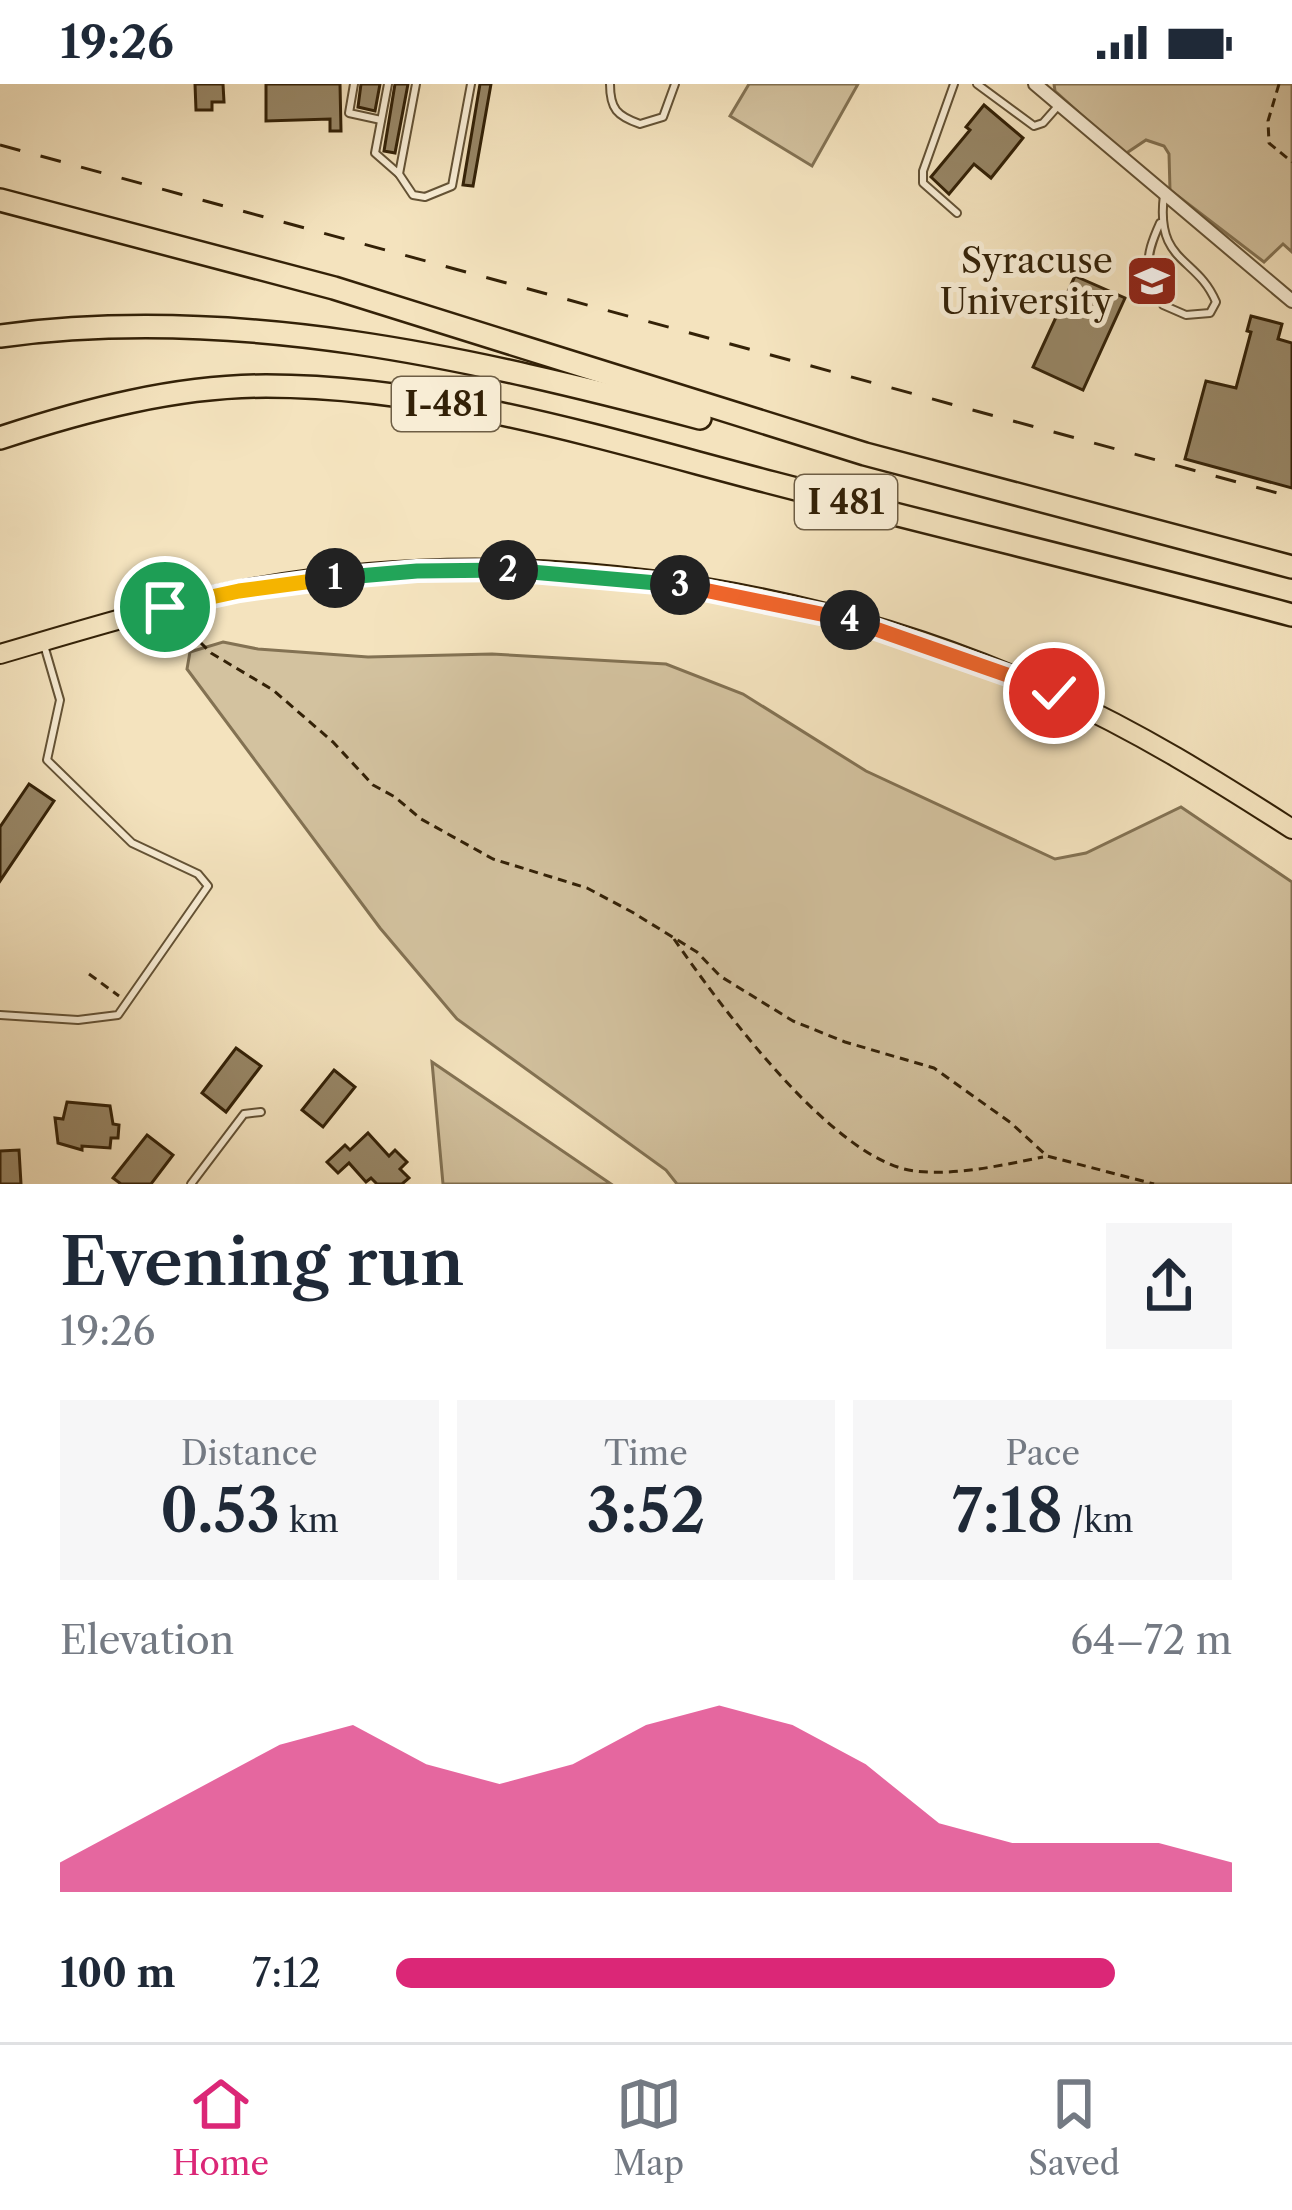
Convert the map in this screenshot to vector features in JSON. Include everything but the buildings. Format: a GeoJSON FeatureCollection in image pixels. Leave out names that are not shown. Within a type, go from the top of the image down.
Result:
{"type":"FeatureCollection","features":[{"type":"Feature","properties":{"kind":"highway","name":"I 481"},"geometry":{"type":"LineString","coordinates":[[0,200],[354,294],[865,454],[1292,567]]}},
{"type":"Feature","properties":{"kind":"highway"},"geometry":{"type":"LineString","coordinates":[[0,336],[71,326],[146,325],[330,337],[466,362],[865,454]]}},
{"type":"Feature","properties":{"kind":"highway","name":"I-481"},"geometry":{"type":"LineString","coordinates":[[0,438],[144,399],[265,386],[412,398],[623,445]]}},
{"type":"Feature","properties":{"kind":"highway","name":"I 481"},"geometry":{"type":"LineString","coordinates":[[623,445],[1292,615]]}},
{"type":"Feature","properties":{"kind":"highway"},"geometry":{"type":"LineString","coordinates":[[1069,560],[1292,630]]}},
{"type":"Feature","properties":{"kind":"main road"},"geometry":{"type":"LineString","coordinates":[[0,654],[165,607],[300,581],[437,571],[578,574],[694,586],[852,621],[950,652],[1054,693],[1167,751],[1292,830]]}},
{"type":"Feature","properties":{"kind":"street"},"geometry":{"type":"LineString","coordinates":[[1035,84],[1292,301]]}},
{"type":"Feature","properties":{"kind":"lane"},"geometry":{"type":"LineString","coordinates":[[354,84],[349,112],[381,120]]}},
{"type":"Feature","properties":{"kind":"lane"},"geometry":{"type":"LineString","coordinates":[[388,84],[375,153],[399,174],[413,195],[425,197],[452,186],[471,84]]}},
{"type":"Feature","properties":{"kind":"lane"},"geometry":{"type":"LineString","coordinates":[[399,174],[416,84]]}},
{"type":"Feature","properties":{"kind":"lane"},"geometry":{"type":"LineString","coordinates":[[610,84],[610,104],[616,113],[640,124],[663,117],[675,84]]}},
{"type":"Feature","properties":{"kind":"lane"},"geometry":{"type":"LineString","coordinates":[[954,84],[922,183],[956,213]]}},
{"type":"Feature","properties":{"kind":"lane"},"geometry":{"type":"LineString","coordinates":[[977,84],[1034,126],[1058,106]]}},
{"type":"Feature","properties":{"kind":"lane"},"geometry":{"type":"LineString","coordinates":[[1160,223],[1176,255],[1211,290],[1216,302],[1210,313],[1186,315],[1163,305],[1148,271],[1147,252],[1160,223],[1164,195]]}},
{"type":"Feature","properties":{"kind":"lane"},"geometry":{"type":"LineString","coordinates":[[0,1015],[78,1020],[118,1015],[208,886],[198,874],[132,843],[47,760],[60,700],[42,642]]}},
{"type":"Feature","properties":{"kind":"lane"},"geometry":{"type":"LineString","coordinates":[[191,1184],[244,1114],[261,1112]]}},
{"type":"Feature","properties":{"kind":"path"},"geometry":{"type":"LineString","coordinates":[[1279,84],[1268,121],[1269,143],[1292,162]]}},
{"type":"Feature","properties":{"kind":"path"},"geometry":{"type":"LineString","coordinates":[[165,607],[211,653],[273,690],[333,742],[373,785],[421,819],[493,859],[587,888],[670,933],[720,976],[793,1021],[844,1042],[934,1068],[1047,1156]]}},
{"type":"Feature","properties":{"kind":"path"},"geometry":{"type":"LineString","coordinates":[[670,933],[729,1015],[809,1103],[835,1130],[881,1161],[914,1171],[943,1171],[1047,1156],[1154,1184]]}},
{"type":"Feature","properties":{"kind":"path"},"geometry":{"type":"LineString","coordinates":[[88,974],[122,998],[130,986],[137,990]]}},
{"type":"Feature","properties":{"kind":"shaded area"},"geometry":{"type":"Polygon","coordinates":[[[749,84],[858,84],[812,166],[730,116],[749,84]]]}},
{"type":"Feature","properties":{"kind":"shaded area"},"geometry":{"type":"Polygon","coordinates":[[[1054,84],[1292,84],[1292,252],[1283,244],[1264,262],[1170,190],[1169,154],[1164,146],[1146,140],[1125,154],[1055,91],[1054,84]]]}},
{"type":"Feature","properties":{"kind":"shaded area"},"geometry":{"type":"Polygon","coordinates":[[[223,642],[368,657],[492,654],[666,664],[743,694],[866,771],[1055,859],[1086,853],[1181,807],[1292,882],[1292,1184],[677,1184],[666,1170],[457,1019],[380,928],[187,669],[190,652],[223,642]]]}},
{"type":"Feature","properties":{"kind":"shaded area"},"geometry":{"type":"Polygon","coordinates":[[[432,1062],[611,1184],[443,1184],[432,1062]]]}},
{"type":"Feature","properties":{"kind":"railway"},"geometry":{"type":"LineString","coordinates":[[0,145],[1292,497]]}},
{"type":"Feature","properties":{"kind":"place","name":"Syracuse University"},"geometry":{"type":"Point","coordinates":[1152,281]}},
{"type":"Feature","properties":{"kind":"route"},"geometry":{"type":"LineString","coordinates":[[165,607],[300,581],[417,571],[578,574],[694,586],[852,621],[950,652],[1054,693]]}}]}
